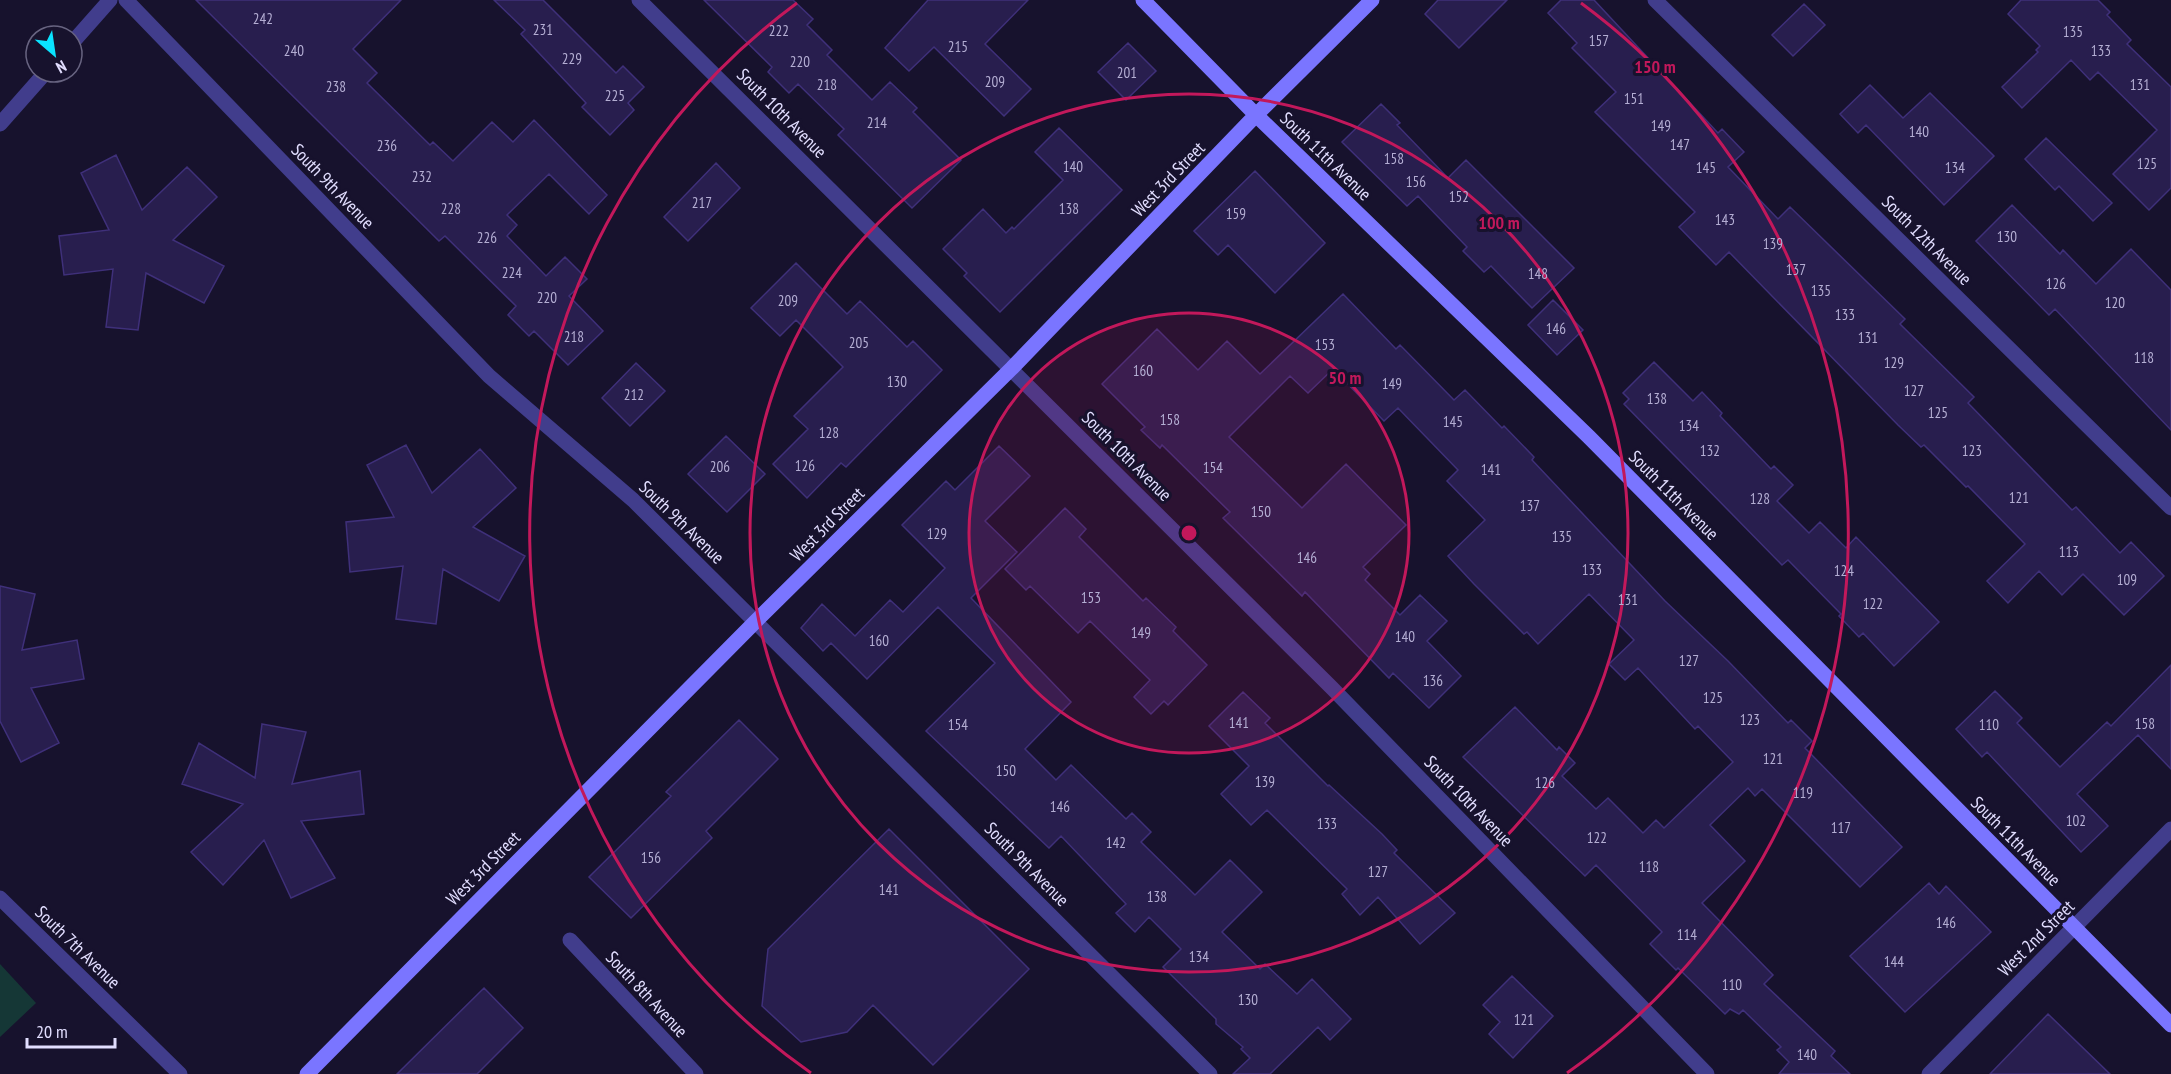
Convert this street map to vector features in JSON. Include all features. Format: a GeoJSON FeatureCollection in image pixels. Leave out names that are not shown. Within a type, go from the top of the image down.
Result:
{"type":"FeatureCollection","features":[{"type":"Feature","properties":{"kind":"street"},"geometry":{"type":"LineString","coordinates":[[84,29],[110,0]]}},
{"type":"Feature","properties":{"kind":"street","name":"South 9th Avenue"},"geometry":{"type":"LineString","coordinates":[[126,0],[489,376],[633,500],[1210,1074]]}},
{"type":"Feature","properties":{"kind":"street","name":"South 10th Avenue"},"geometry":{"type":"LineString","coordinates":[[639,0],[1332,688],[1707,1074]]}},
{"type":"Feature","properties":{"kind":"street","name":"South 11th Avenue"},"geometry":{"type":"LineString","coordinates":[[1143,0],[1256,115],[1589,437],[2171,1025]]}},
{"type":"Feature","properties":{"kind":"street","name":"West 3rd Street"},"geometry":{"type":"LineString","coordinates":[[307,1074],[756,621],[1012,368],[1256,115],[1372,0]]}},
{"type":"Feature","properties":{"kind":"street","name":"South 12th Avenue"},"geometry":{"type":"LineString","coordinates":[[1655,0],[2171,508]]}},
{"type":"Feature","properties":{"kind":"street"},"geometry":{"type":"LineString","coordinates":[[0,124],[35,84]]}},
{"type":"Feature","properties":{"kind":"street","name":"West 2nd Street"},"geometry":{"type":"LineString","coordinates":[[1929,1074],[2171,829]]}},
{"type":"Feature","properties":{"kind":"street","name":"South 7th Avenue"},"geometry":{"type":"LineString","coordinates":[[0,898],[180,1074]]}},
{"type":"Feature","properties":{"kind":"street","name":"South 8th Avenue"},"geometry":{"type":"LineString","coordinates":[[570,940],[696,1074]]}},
{"type":"Feature","properties":{"kind":"green space"},"geometry":{"type":"Polygon","coordinates":[[[0,964],[36,1003],[0,1037],[0,964]]]}},
{"type":"Feature","properties":{"kind":"building"},"geometry":{"type":"Polygon","coordinates":[[[196,0],[401,0],[353,49],[377,73],[367,83],[430,145],[433,142],[453,161],[492,122],[513,142],[534,120],[607,195],[589,214],[549,174],[507,215],[517,225],[507,236],[546,276],[565,257],[587,279],[569,296],[603,331],[568,365],[534,331],[529,336],[508,315],[516,306],[445,236],[439,241],[196,0]]]}},
{"type":"Feature","properties":{"kind":"building"},"geometry":{"type":"Polygon","coordinates":[[[494,0],[543,0],[616,73],[623,66],[644,87],[628,103],[634,110],[610,135],[582,107],[586,103],[521,34],[525,30],[494,0]]]}},
{"type":"Feature","properties":{"kind":"building"},"geometry":{"type":"Polygon","coordinates":[[[704,0],[793,0],[813,19],[807,25],[832,50],[827,55],[872,100],[890,82],[917,108],[913,112],[961,160],[912,208],[838,135],[844,129],[798,84],[789,93],[768,72],[772,67],[704,0]]]}},
{"type":"Feature","properties":{"kind":"building"},"geometry":{"type":"Polygon","coordinates":[[[928,0],[1028,0],[985,44],[1031,89],[1004,116],[934,47],[909,71],[885,48],[928,0]]]}},
{"type":"Feature","properties":{"kind":"building"},"geometry":{"type":"Polygon","coordinates":[[[1438,0],[1507,0],[1459,48],[1425,14],[1438,0]]]}},
{"type":"Feature","properties":{"kind":"building"},"geometry":{"type":"Polygon","coordinates":[[[1561,0],[1594,0],[1718,133],[1722,129],[1744,152],[1728,167],[1778,219],[1790,207],[1905,319],[1900,324],[1974,397],[1968,403],[2072,510],[2076,507],[2120,553],[2131,542],[2164,576],[2124,615],[2083,574],[2062,595],[2039,571],[2008,603],[1987,581],[2025,544],[1968,486],[1966,487],[1924,445],[1921,447],[1898,425],[1729,252],[1716,265],[1679,227],[1695,212],[1595,112],[1616,92],[1572,48],[1577,43],[1548,13],[1561,0]]]}},
{"type":"Feature","properties":{"kind":"building"},"geometry":{"type":"Polygon","coordinates":[[[2021,0],[2098,0],[2110,12],[2107,15],[2131,40],[2127,44],[2171,87],[2171,188],[2149,210],[2113,174],[2157,130],[2098,72],[2090,80],[2071,60],[2022,108],[2002,87],[2038,52],[2036,50],[2040,46],[2008,14],[2021,0]]]}},
{"type":"Feature","properties":{"kind":"building"},"geometry":{"type":"Polygon","coordinates":[[[1804,4],[1825,25],[1793,56],[1772,35],[1804,4]]]}},
{"type":"Feature","properties":{"kind":"building"},"geometry":{"type":"Polygon","coordinates":[[[1128,43],[1156,71],[1126,100],[1098,72],[1128,43]]]}},
{"type":"Feature","properties":{"kind":"building"},"geometry":{"type":"Polygon","coordinates":[[[1870,85],[1903,118],[1930,93],[1994,156],[1944,205],[1866,125],[1858,133],[1840,114],[1870,85]]]}},
{"type":"Feature","properties":{"kind":"building"},"geometry":{"type":"Polygon","coordinates":[[[1381,104],[1400,123],[1397,125],[1448,178],[1466,160],[1574,268],[1532,308],[1491,266],[1484,272],[1463,251],[1467,247],[1418,196],[1407,206],[1342,142],[1381,104]]]}},
{"type":"Feature","properties":{"kind":"building"},"geometry":{"type":"Polygon","coordinates":[[[1059,128],[1122,190],[1000,312],[964,276],[967,273],[943,249],[983,209],[1006,233],[1012,227],[1014,229],[1063,180],[1035,152],[1059,128]]]}},
{"type":"Feature","properties":{"kind":"building"},"geometry":{"type":"Polygon","coordinates":[[[2046,138],[2112,203],[2093,221],[2059,186],[2055,190],[2025,159],[2046,138]]]}},
{"type":"Feature","properties":{"kind":"building"},"geometry":{"type":"Polygon","coordinates":[[[116,155],[142,210],[187,167],[217,197],[173,240],[224,266],[204,303],[146,273],[138,330],[106,327],[113,269],[64,275],[59,236],[109,230],[81,173],[116,155]]]}},
{"type":"Feature","properties":{"kind":"building"},"geometry":{"type":"Polygon","coordinates":[[[716,163],[740,188],[688,241],[664,217],[716,163]]]}},
{"type":"Feature","properties":{"kind":"building"},"geometry":{"type":"Polygon","coordinates":[[[1255,171],[1325,243],[1275,293],[1228,245],[1218,255],[1194,231],[1255,171]]]}},
{"type":"Feature","properties":{"kind":"building"},"geometry":{"type":"Polygon","coordinates":[[[2012,205],[2060,254],[2063,250],[2096,284],[2131,249],[2171,290],[2171,430],[2055,309],[2049,315],[1976,241],[2012,205]]]}},
{"type":"Feature","properties":{"kind":"building"},"geometry":{"type":"Polygon","coordinates":[[[796,263],[847,314],[860,301],[907,347],[913,341],[942,370],[846,467],[841,463],[807,498],[773,464],[808,429],[794,416],[843,367],[796,320],[780,336],[751,308],[796,263]]]}},
{"type":"Feature","properties":{"kind":"building"},"geometry":{"type":"Polygon","coordinates":[[[1343,294],[1396,349],[1400,345],[1454,400],[1465,390],[1502,428],[1504,426],[1534,457],[1532,460],[1665,601],[1788,723],[1791,720],[1812,741],[1805,748],[1902,847],[1860,887],[1762,789],[1755,796],[1748,788],[1710,825],[1745,861],[1702,903],[1773,975],[1764,984],[1835,1051],[1831,1056],[1850,1074],[1779,1074],[1789,1062],[1777,1050],[1781,1047],[1743,1010],[1739,1014],[1730,1009],[1725,1014],[1678,968],[1676,970],[1650,944],[1662,932],[1596,865],[1585,876],[1463,757],[1515,707],[1557,750],[1559,747],[1575,763],[1562,776],[1596,809],[1608,798],[1643,833],[1656,820],[1664,828],[1733,762],[1698,726],[1695,729],[1638,668],[1625,680],[1609,664],[1634,640],[1589,594],[1538,644],[1527,632],[1524,634],[1474,584],[1448,556],[1485,520],[1447,481],[1458,470],[1398,408],[1384,421],[1333,369],[1308,393],[1290,376],[1229,437],[1302,508],[1346,464],[1406,525],[1363,567],[1370,574],[1365,580],[1400,615],[1420,595],[1447,621],[1427,641],[1461,676],[1429,708],[1393,673],[1389,678],[1305,592],[1302,596],[1223,518],[1230,512],[1162,445],[1160,448],[1141,430],[1145,427],[1102,384],[1157,329],[1198,370],[1227,341],[1260,374],[1343,294]]]}},
{"type":"Feature","properties":{"kind":"building"},"geometry":{"type":"Polygon","coordinates":[[[1553,300],[1583,330],[1557,355],[1528,325],[1553,300]]]}},
{"type":"Feature","properties":{"kind":"building"},"geometry":{"type":"Polygon","coordinates":[[[1654,362],[1693,401],[1702,392],[1722,413],[1720,416],[1771,469],[1774,466],[1793,485],[1777,501],[1809,533],[1820,522],[1846,548],[1856,537],[1939,622],[1894,666],[1863,633],[1859,637],[1839,616],[1841,614],[1788,560],[1782,565],[1624,404],[1629,399],[1623,393],[1654,362]]]}},
{"type":"Feature","properties":{"kind":"building"},"geometry":{"type":"Polygon","coordinates":[[[636,363],[665,391],[630,426],[602,398],[636,363]]]}},
{"type":"Feature","properties":{"kind":"building"},"geometry":{"type":"Polygon","coordinates":[[[726,436],[765,474],[727,512],[688,474],[726,436]]]}},
{"type":"Feature","properties":{"kind":"building"},"geometry":{"type":"Polygon","coordinates":[[[406,445],[432,493],[480,449],[516,488],[473,527],[525,556],[499,601],[443,569],[436,624],[396,619],[403,566],[350,572],[346,522],[394,517],[367,465],[406,445]]]}},
{"type":"Feature","properties":{"kind":"building"},"geometry":{"type":"Polygon","coordinates":[[[999,446],[1030,476],[985,521],[1017,552],[971,598],[1071,702],[1025,749],[1056,780],[1071,765],[1126,819],[1132,813],[1151,832],[1141,842],[1195,895],[1230,860],[1262,892],[1222,932],[1260,969],[1265,964],[1297,994],[1312,979],[1351,1019],[1330,1040],[1318,1027],[1270,1074],[1233,1074],[1250,1058],[1241,1049],[1243,1047],[1216,1024],[1216,1019],[1163,967],[1181,949],[1149,917],[1135,932],[1116,913],[1126,904],[1061,836],[1049,848],[926,731],[995,663],[938,607],[867,679],[831,643],[823,651],[801,628],[822,604],[855,636],[890,600],[903,612],[945,568],[902,525],[946,481],[955,490],[999,446]]]}},
{"type":"Feature","properties":{"kind":"building"},"geometry":{"type":"Polygon","coordinates":[[[1065,508],[1086,529],[1079,537],[1143,601],[1146,598],[1176,627],[1173,631],[1207,665],[1168,705],[1164,701],[1151,714],[1134,697],[1150,680],[1090,621],[1078,633],[1030,586],[1026,590],[1005,569],[1065,508]]]}},
{"type":"Feature","properties":{"kind":"building"},"geometry":{"type":"Polygon","coordinates":[[[0,586],[35,594],[22,650],[77,640],[84,679],[31,688],[59,743],[21,762],[0,721],[0,586]]]}},
{"type":"Feature","properties":{"kind":"building"},"geometry":{"type":"Polygon","coordinates":[[[2171,665],[2171,769],[2138,735],[2077,794],[2108,826],[2081,852],[1987,752],[1982,757],[1956,729],[1995,691],[2022,718],[2017,723],[2060,767],[2107,722],[2111,726],[2171,665]]]}},
{"type":"Feature","properties":{"kind":"building"},"geometry":{"type":"Polygon","coordinates":[[[1243,692],[1270,718],[1265,723],[1328,786],[1382,834],[1397,850],[1394,853],[1455,913],[1420,944],[1378,897],[1360,915],[1342,894],[1347,889],[1267,810],[1251,825],[1221,794],[1249,766],[1209,726],[1243,692]]]}},
{"type":"Feature","properties":{"kind":"building"},"geometry":{"type":"Polygon","coordinates":[[[739,720],[778,759],[706,831],[712,838],[631,918],[589,877],[671,796],[666,792],[739,720]]]}},
{"type":"Feature","properties":{"kind":"building"},"geometry":{"type":"Polygon","coordinates":[[[262,724],[306,732],[292,784],[360,771],[364,814],[301,821],[335,878],[291,898],[264,840],[223,885],[191,852],[243,804],[182,784],[199,743],[255,778],[262,724]]]}},
{"type":"Feature","properties":{"kind":"building"},"geometry":{"type":"Polygon","coordinates":[[[889,829],[1029,969],[933,1065],[873,1005],[847,1032],[801,1042],[762,1006],[768,949],[889,829]]]}},
{"type":"Feature","properties":{"kind":"building"},"geometry":{"type":"Polygon","coordinates":[[[1929,883],[1939,894],[1946,886],[1991,932],[1905,1012],[1850,956],[1929,883]]]}},
{"type":"Feature","properties":{"kind":"building"},"geometry":{"type":"Polygon","coordinates":[[[1512,976],[1553,1016],[1513,1058],[1489,1034],[1500,1022],[1483,1005],[1512,976]]]}},
{"type":"Feature","properties":{"kind":"building"},"geometry":{"type":"Polygon","coordinates":[[[484,988],[523,1028],[477,1074],[397,1074],[484,988]]]}},
{"type":"Feature","properties":{"kind":"building"},"geometry":{"type":"Polygon","coordinates":[[[2048,1014],[2110,1074],[1990,1074],[2048,1014]]]}}]}
